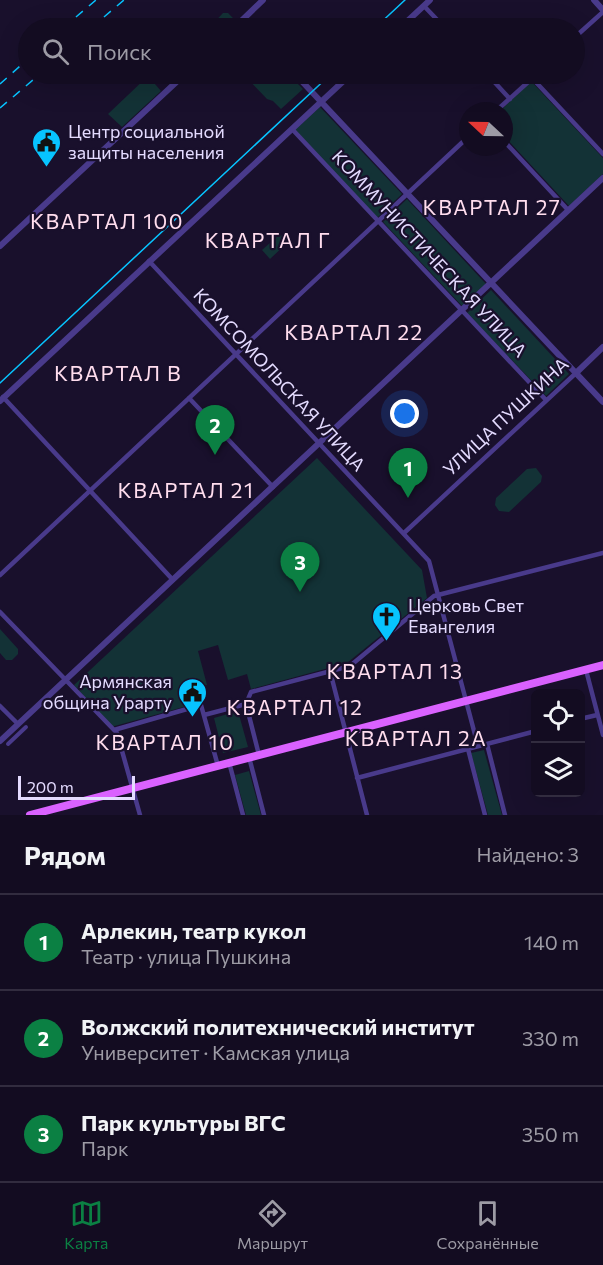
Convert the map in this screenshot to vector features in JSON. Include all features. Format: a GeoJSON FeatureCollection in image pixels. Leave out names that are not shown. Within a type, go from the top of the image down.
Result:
{"type":"FeatureCollection","features":[{"type":"Feature","properties":{"kind":"main road"},"geometry":{"type":"LineString","coordinates":[[30,815],[603,665]]}},
{"type":"Feature","properties":{"kind":"street"},"geometry":{"type":"LineString","coordinates":[[245,18],[263,0]]}},
{"type":"Feature","properties":{"kind":"street"},"geometry":{"type":"LineString","coordinates":[[411,18],[430,0]]}},
{"type":"Feature","properties":{"kind":"street"},"geometry":{"type":"LineString","coordinates":[[585,28],[603,11],[594,0]]}},
{"type":"Feature","properties":{"kind":"street"},"geometry":{"type":"LineString","coordinates":[[424,6],[435,18]]}},
{"type":"Feature","properties":{"kind":"street"},"geometry":{"type":"LineString","coordinates":[[0,246],[174,84]]}},
{"type":"Feature","properties":{"kind":"street","name":"КОММУНИСТИЧЕСКАЯ УЛИЦА"},"geometry":{"type":"LineString","coordinates":[[305,84],[603,402]]}},
{"type":"Feature","properties":{"kind":"street"},"geometry":{"type":"LineString","coordinates":[[173,580],[2,399],[340,84]]}},
{"type":"Feature","properties":{"kind":"street"},"geometry":{"type":"LineString","coordinates":[[496,84],[510,99]]}},
{"type":"Feature","properties":{"kind":"street"},"geometry":{"type":"LineString","coordinates":[[506,102],[526,84]]}},
{"type":"Feature","properties":{"kind":"street"},"geometry":{"type":"LineString","coordinates":[[538,84],[603,154]]}},
{"type":"Feature","properties":{"kind":"street","name":"КОММУНИСТИЧЕСКАЯ УЛИЦА"},"geometry":{"type":"LineString","coordinates":[[291,129],[546,400]]}},
{"type":"Feature","properties":{"kind":"street"},"geometry":{"type":"LineString","coordinates":[[0,575],[459,145]]}},
{"type":"Feature","properties":{"kind":"street"},"geometry":{"type":"LineString","coordinates":[[513,151],[568,210]]}},
{"type":"Feature","properties":{"kind":"street"},"geometry":{"type":"LineString","coordinates":[[0,741],[603,178]]}},
{"type":"Feature","properties":{"kind":"street","name":"КОМСОМОЛЬСКАЯ УЛИЦА"},"geometry":{"type":"LineString","coordinates":[[149,261],[429,561],[478,746]]}},
{"type":"Feature","properties":{"kind":"street","name":"УЛИЦА ПУШКИНА"},"geometry":{"type":"LineString","coordinates":[[404,533],[603,347]]}},
{"type":"Feature","properties":{"kind":"street"},"geometry":{"type":"LineString","coordinates":[[189,398],[273,487]]}},
{"type":"Feature","properties":{"kind":"street"},"geometry":{"type":"LineString","coordinates":[[259,755],[246,704],[251,692],[350,666],[438,595],[603,553]]}},
{"type":"Feature","properties":{"kind":"street"},"geometry":{"type":"LineString","coordinates":[[0,612],[114,730],[125,754],[140,815]]}},
{"type":"Feature","properties":{"kind":"street"},"geometry":{"type":"LineString","coordinates":[[586,670],[603,735]]}},
{"type":"Feature","properties":{"kind":"street"},"geometry":{"type":"LineString","coordinates":[[330,671],[367,815]]}},
{"type":"Feature","properties":{"kind":"street"},"geometry":{"type":"LineString","coordinates":[[204,715],[246,704]]}},
{"type":"Feature","properties":{"kind":"street"},"geometry":{"type":"LineString","coordinates":[[114,730],[201,705],[218,766]]}},
{"type":"Feature","properties":{"kind":"street"},"geometry":{"type":"LineString","coordinates":[[0,706],[18,724]]}},
{"type":"Feature","properties":{"kind":"street"},"geometry":{"type":"LineString","coordinates":[[585,718],[597,715]]}},
{"type":"Feature","properties":{"kind":"street"},"geometry":{"type":"LineString","coordinates":[[8,744],[26,727]]}},
{"type":"Feature","properties":{"kind":"street"},"geometry":{"type":"LineString","coordinates":[[357,778],[531,732]]}},
{"type":"Feature","properties":{"kind":"street"},"geometry":{"type":"LineString","coordinates":[[487,744],[506,815]]}},
{"type":"Feature","properties":{"kind":"street"},"geometry":{"type":"LineString","coordinates":[[468,749],[485,815]]}},
{"type":"Feature","properties":{"kind":"street"},"geometry":{"type":"LineString","coordinates":[[249,757],[264,815]]}},
{"type":"Feature","properties":{"kind":"street"},"geometry":{"type":"LineString","coordinates":[[229,762],[243,815]]}},
{"type":"Feature","properties":{"kind":"green space"},"geometry":{"type":"Polygon","coordinates":[[[223,13],[228,13],[233,18],[218,18],[223,13]]]}},
{"type":"Feature","properties":{"kind":"green space"},"geometry":{"type":"Polygon","coordinates":[[[140,84],[155,84],[161,91],[122,127],[108,114],[140,84]]]}},
{"type":"Feature","properties":{"kind":"green space"},"geometry":{"type":"Polygon","coordinates":[[[253,84],[298,84],[303,89],[281,109],[273,101],[267,99],[253,84]]]}},
{"type":"Feature","properties":{"kind":"green space"},"geometry":{"type":"Polygon","coordinates":[[[528,84],[534,84],[603,158],[603,174],[569,206],[513,146],[513,102],[509,102],[528,84]]]}},
{"type":"Feature","properties":{"kind":"green space"},"geometry":{"type":"Polygon","coordinates":[[[320,107],[402,194],[377,218],[295,130],[320,107]]]}},
{"type":"Feature","properties":{"kind":"green space"},"geometry":{"type":"Polygon","coordinates":[[[407,199],[486,284],[462,306],[383,222],[407,199]]]}},
{"type":"Feature","properties":{"kind":"green space"},"geometry":{"type":"Polygon","coordinates":[[[280,234],[288,242],[270,259],[262,250],[280,234]]]}},
{"type":"Feature","properties":{"kind":"green space"},"geometry":{"type":"Polygon","coordinates":[[[491,290],[569,374],[546,396],[467,313],[491,290]]]}},
{"type":"Feature","properties":{"kind":"green space"},"geometry":{"type":"Polygon","coordinates":[[[317,458],[422,570],[427,598],[347,663],[251,689],[247,674],[228,680],[218,645],[198,651],[207,685],[188,690],[191,705],[111,727],[74,685],[317,458]]]}},
{"type":"Feature","properties":{"kind":"green space"},"geometry":{"type":"Polygon","coordinates":[[[536,468],[542,476],[541,482],[509,512],[499,511],[495,505],[496,498],[527,469],[536,468]]]}},
{"type":"Feature","properties":{"kind":"green space"},"geometry":{"type":"Polygon","coordinates":[[[0,629],[18,649],[18,654],[12,660],[6,660],[0,653],[0,629]]]}},
{"type":"Feature","properties":{"kind":"green space"},"geometry":{"type":"Polygon","coordinates":[[[238,711],[248,747],[223,753],[214,718],[238,711]]]}},
{"type":"Feature","properties":{"kind":"green space"},"geometry":{"type":"Polygon","coordinates":[[[484,750],[502,815],[488,815],[471,753],[484,750]]]}},
{"type":"Feature","properties":{"kind":"green space"},"geometry":{"type":"Polygon","coordinates":[[[249,771],[261,815],[246,815],[235,775],[249,771]]]}},
{"type":"Feature","properties":{"kind":"tram line"},"geometry":{"type":"LineString","coordinates":[[386,18],[405,0]]}},
{"type":"Feature","properties":{"kind":"tram line"},"geometry":{"type":"LineString","coordinates":[[0,383],[320,84]]}},
{"type":"Feature","properties":{"kind":"railway"},"geometry":{"type":"LineString","coordinates":[[75,18],[96,0]]}},
{"type":"Feature","properties":{"kind":"railway"},"geometry":{"type":"LineString","coordinates":[[103,18],[124,0]]}},
{"type":"Feature","properties":{"kind":"railway"},"geometry":{"type":"LineString","coordinates":[[0,84],[18,68]]}},
{"type":"Feature","properties":{"kind":"railway"},"geometry":{"type":"LineString","coordinates":[[0,108],[28,84]]}},
{"type":"Feature","properties":{"kind":"place","name":"Центр социальной защиты населения"},"geometry":{"type":"Point","coordinates":[47,168]}},
{"type":"Feature","properties":{"kind":"place","name":"Волжский политехнический институт"},"geometry":{"type":"Point","coordinates":[215,455]}},
{"type":"Feature","properties":{"kind":"place","name":"Арлекин, театр кукол"},"geometry":{"type":"Point","coordinates":[408,498]}},
{"type":"Feature","properties":{"kind":"place","name":"Парк культуры ВГС"},"geometry":{"type":"Point","coordinates":[300,592]}},
{"type":"Feature","properties":{"kind":"place","name":"Церковь Свет Евангелия"},"geometry":{"type":"Point","coordinates":[387,642]}},
{"type":"Feature","properties":{"kind":"place","name":"Армянская община Урарту"},"geometry":{"type":"Point","coordinates":[193,718]}},
{"type":"Feature","properties":{"kind":"district","name":"КВАРТАЛ 27"},"geometry":{"type":"Point","coordinates":[492,208]}},
{"type":"Feature","properties":{"kind":"district","name":"КВАРТАЛ 100"},"geometry":{"type":"Point","coordinates":[107,222]}},
{"type":"Feature","properties":{"kind":"district","name":"КВАРТАЛ Г"},"geometry":{"type":"Point","coordinates":[268,241]}},
{"type":"Feature","properties":{"kind":"district","name":"КВАРТАЛ 22"},"geometry":{"type":"Point","coordinates":[354,333]}},
{"type":"Feature","properties":{"kind":"district","name":"КВАРТАЛ В"},"geometry":{"type":"Point","coordinates":[118,374]}},
{"type":"Feature","properties":{"kind":"district","name":"КВАРТАЛ 21"},"geometry":{"type":"Point","coordinates":[186,491]}},
{"type":"Feature","properties":{"kind":"district","name":"КВАРТАЛ 13"},"geometry":{"type":"Point","coordinates":[395,672]}},
{"type":"Feature","properties":{"kind":"district","name":"КВАРТАЛ 12"},"geometry":{"type":"Point","coordinates":[295,708]}},
{"type":"Feature","properties":{"kind":"district","name":"КВАРТАЛ 2А"},"geometry":{"type":"Point","coordinates":[416,739]}},
{"type":"Feature","properties":{"kind":"district","name":"КВАРТАЛ 10"},"geometry":{"type":"Point","coordinates":[165,743]}}]}
